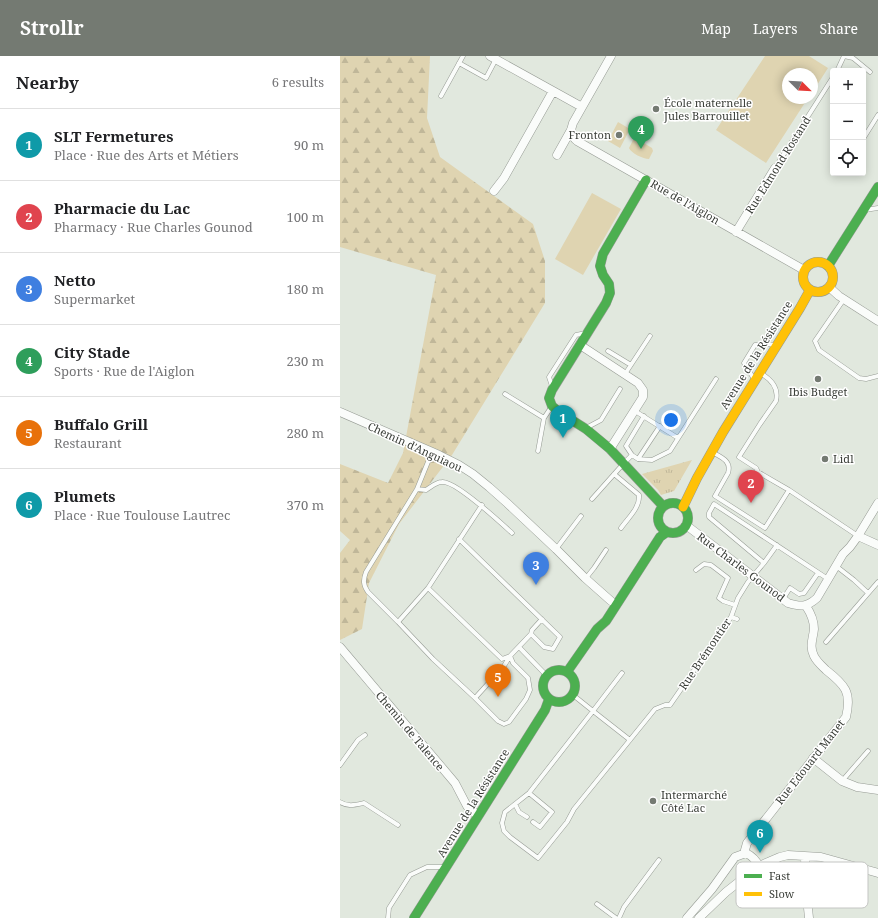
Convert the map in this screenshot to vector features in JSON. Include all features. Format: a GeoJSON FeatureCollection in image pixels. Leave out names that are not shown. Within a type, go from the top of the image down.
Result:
{"type":"FeatureCollection","features":[{"type":"Feature","properties":{"kind":"main road"},"geometry":{"type":"LineString","coordinates":[[646,180],[603,254],[600,266],[610,292],[606,303],[552,390],[549,398],[552,406],[559,412],[586,428],[610,449],[663,506]]}},
{"type":"Feature","properties":{"kind":"main road"},"geometry":{"type":"LineString","coordinates":[[828,266],[878,187]]}},
{"type":"Feature","properties":{"kind":"main road"},"geometry":{"type":"LineString","coordinates":[[815,263],[828,266],[833,276],[832,282],[825,291],[814,292],[804,284],[804,270],[807,267],[815,263]]}},
{"type":"Feature","properties":{"kind":"main road","name":"Avenue de la Résistance"},"geometry":{"type":"LineString","coordinates":[[680,505],[810,290]]}},
{"type":"Feature","properties":{"kind":"main road","name":"Avenue de la Résistance"},"geometry":{"type":"LineString","coordinates":[[680,505],[688,479],[703,455],[717,437],[723,432]]}},
{"type":"Feature","properties":{"kind":"main road"},"geometry":{"type":"LineString","coordinates":[[671,503],[680,505],[686,510],[688,520],[686,525],[680,531],[671,533],[664,529],[659,523],[658,519],[660,510],[663,506],[671,503]]}},
{"type":"Feature","properties":{"kind":"main road"},"geometry":{"type":"LineString","coordinates":[[597,629],[600,619],[610,601],[655,533],[664,529]]}},
{"type":"Feature","properties":{"kind":"main road"},"geometry":{"type":"LineString","coordinates":[[567,672],[597,629],[606,621],[662,536],[664,529]]}},
{"type":"Feature","properties":{"kind":"main road"},"geometry":{"type":"LineString","coordinates":[[556,670],[567,672],[571,674],[575,682],[576,686],[573,695],[562,702],[549,699],[543,689],[544,680],[556,670]]}},
{"type":"Feature","properties":{"kind":"main road","name":"Avenue de la Résistance"},"geometry":{"type":"LineString","coordinates":[[414,918],[545,710],[549,699]]}},
{"type":"Feature","properties":{"kind":"street"},"geometry":{"type":"LineString","coordinates":[[557,155],[571,130],[573,123],[611,56]]}},
{"type":"Feature","properties":{"kind":"street"},"geometry":{"type":"LineString","coordinates":[[493,58],[582,107]]}},
{"type":"Feature","properties":{"kind":"street"},"geometry":{"type":"LineString","coordinates":[[494,191],[504,178],[554,91]]}},
{"type":"Feature","properties":{"kind":"street","name":"Rue de l'Aiglon"},"geometry":{"type":"LineString","coordinates":[[571,130],[572,135],[577,141],[804,270]]}},
{"type":"Feature","properties":{"kind":"street","name":"Rue Edmond Rostand"},"geometry":{"type":"LineString","coordinates":[[736,232],[775,168]]}},
{"type":"Feature","properties":{"kind":"street"},"geometry":{"type":"LineString","coordinates":[[829,287],[844,299],[878,321]]}},
{"type":"Feature","properties":{"kind":"street"},"geometry":{"type":"LineString","coordinates":[[580,345],[638,383],[643,390],[643,397],[610,449]]}},
{"type":"Feature","properties":{"kind":"street","name":"Chemin d'Anguiaou"},"geometry":{"type":"LineString","coordinates":[[340,412],[432,452],[459,465],[473,474],[489,486],[610,601]]}},
{"type":"Feature","properties":{"kind":"street"},"geometry":{"type":"LineString","coordinates":[[806,606],[811,604],[817,598],[843,554],[858,536],[878,503]]}},
{"type":"Feature","properties":{"kind":"street","name":"Rue Charles Gounod"},"geometry":{"type":"LineString","coordinates":[[686,525],[788,603],[796,606],[806,606]]}},
{"type":"Feature","properties":{"kind":"street"},"geometry":{"type":"LineString","coordinates":[[858,536],[878,545]]}},
{"type":"Feature","properties":{"kind":"street","name":"Rue Edouard Manet"},"geometry":{"type":"LineString","coordinates":[[746,853],[745,850],[747,843],[846,717],[849,706],[848,696],[844,686],[839,680],[821,666],[814,657],[811,648],[814,623],[806,606]]}},
{"type":"Feature","properties":{"kind":"street","name":"Chemin de Talence"},"geometry":{"type":"LineString","coordinates":[[340,647],[454,783],[468,806],[478,816]]}},
{"type":"Feature","properties":{"kind":"street"},"geometry":{"type":"LineString","coordinates":[[813,758],[842,781],[858,787],[878,790]]}},
{"type":"Feature","properties":{"kind":"street"},"geometry":{"type":"LineString","coordinates":[[689,917],[735,858],[746,853],[757,862]]}},
{"type":"Feature","properties":{"kind":"street"},"geometry":{"type":"LineString","coordinates":[[768,862],[788,855],[820,857],[840,862]]}},
{"type":"Feature","properties":{"kind":"street"},"geometry":{"type":"LineString","coordinates":[[805,856],[805,862]]}},
{"type":"Feature","properties":{"kind":"street"},"geometry":{"type":"LineString","coordinates":[[699,918],[736,885]]}},
{"type":"Feature","properties":{"kind":"street"},"geometry":{"type":"LineString","coordinates":[[712,889],[721,897]]}},
{"type":"Feature","properties":{"kind":"street"},"geometry":{"type":"LineString","coordinates":[[807,908],[808,918]]}},
{"type":"Feature","properties":{"kind":"lane"},"geometry":{"type":"LineString","coordinates":[[441,96],[463,56]]}},
{"type":"Feature","properties":{"kind":"lane"},"geometry":{"type":"LineString","coordinates":[[838,68],[844,56],[853,58],[870,72]]}},
{"type":"Feature","properties":{"kind":"lane"},"geometry":{"type":"LineString","coordinates":[[459,63],[486,78],[493,58]]}},
{"type":"Feature","properties":{"kind":"lane","name":"Rue Edmond Rostand"},"geometry":{"type":"LineString","coordinates":[[775,168],[830,82]]}},
{"type":"Feature","properties":{"kind":"lane"},"geometry":{"type":"LineString","coordinates":[[866,134],[878,115]]}},
{"type":"Feature","properties":{"kind":"lane"},"geometry":{"type":"LineString","coordinates":[[863,210],[878,208]]}},
{"type":"Feature","properties":{"kind":"lane"},"geometry":{"type":"LineString","coordinates":[[844,299],[815,341],[819,350],[859,378],[866,379],[878,376]]}},
{"type":"Feature","properties":{"kind":"lane"},"geometry":{"type":"LineString","coordinates":[[552,390],[549,377],[576,335],[588,333]]}},
{"type":"Feature","properties":{"kind":"lane"},"geometry":{"type":"LineString","coordinates":[[624,375],[650,336]]}},
{"type":"Feature","properties":{"kind":"lane"},"geometry":{"type":"LineString","coordinates":[[755,380],[744,363],[755,345],[768,344],[777,346]]}},
{"type":"Feature","properties":{"kind":"lane"},"geometry":{"type":"LineString","coordinates":[[608,351],[630,365]]}},
{"type":"Feature","properties":{"kind":"lane"},"geometry":{"type":"LineString","coordinates":[[760,372],[772,381],[777,397],[776,401],[739,457],[756,468],[758,472],[789,490],[858,536]]}},
{"type":"Feature","properties":{"kind":"lane"},"geometry":{"type":"LineString","coordinates":[[644,416],[626,446],[632,455],[638,459],[652,460],[670,451],[716,379]]}},
{"type":"Feature","properties":{"kind":"lane"},"geometry":{"type":"LineString","coordinates":[[586,428],[601,420],[620,389]]}},
{"type":"Feature","properties":{"kind":"lane"},"geometry":{"type":"LineString","coordinates":[[505,394],[544,418]]}},
{"type":"Feature","properties":{"kind":"lane"},"geometry":{"type":"LineString","coordinates":[[538,451],[544,418],[552,406]]}},
{"type":"Feature","properties":{"kind":"lane"},"geometry":{"type":"LineString","coordinates":[[635,410],[678,438]]}},
{"type":"Feature","properties":{"kind":"lane"},"geometry":{"type":"LineString","coordinates":[[638,459],[660,426]]}},
{"type":"Feature","properties":{"kind":"lane"},"geometry":{"type":"LineString","coordinates":[[432,452],[417,489],[366,572],[364,582],[365,588],[432,659],[498,721],[504,724],[509,722],[526,699],[530,690],[528,678],[513,663],[510,656]]}},
{"type":"Feature","properties":{"kind":"lane"},"geometry":{"type":"LineString","coordinates":[[712,452],[726,460],[730,469],[714,496],[765,528],[789,490]]}},
{"type":"Feature","properties":{"kind":"lane"},"geometry":{"type":"LineString","coordinates":[[592,499],[632,455]]}},
{"type":"Feature","properties":{"kind":"lane"},"geometry":{"type":"LineString","coordinates":[[614,474],[639,495],[636,508],[621,528]]}},
{"type":"Feature","properties":{"kind":"lane"},"geometry":{"type":"LineString","coordinates":[[417,489],[426,490],[434,484],[444,481],[452,484],[482,505],[512,532]]}},
{"type":"Feature","properties":{"kind":"lane"},"geometry":{"type":"LineString","coordinates":[[764,563],[709,517],[709,513],[714,504],[828,579]]}},
{"type":"Feature","properties":{"kind":"lane"},"geometry":{"type":"LineString","coordinates":[[398,622],[428,588],[482,505]]}},
{"type":"Feature","properties":{"kind":"lane"},"geometry":{"type":"LineString","coordinates":[[556,549],[581,516]]}},
{"type":"Feature","properties":{"kind":"lane"},"geometry":{"type":"LineString","coordinates":[[459,539],[560,637],[553,649],[544,647],[531,634]]}},
{"type":"Feature","properties":{"kind":"lane","name":"Rue Brémontier"},"geometry":{"type":"LineString","coordinates":[[515,804],[505,812],[502,823],[504,831],[538,858],[567,822],[574,809],[655,709],[670,705],[731,617],[738,598],[748,582],[777,545]]}},
{"type":"Feature","properties":{"kind":"lane"},"geometry":{"type":"LineString","coordinates":[[585,578],[606,550]]}},
{"type":"Feature","properties":{"kind":"lane"},"geometry":{"type":"LineString","coordinates":[[696,570],[704,564],[710,565],[728,578],[719,598],[735,605]]}},
{"type":"Feature","properties":{"kind":"lane"},"geometry":{"type":"LineString","coordinates":[[836,566],[868,593]]}},
{"type":"Feature","properties":{"kind":"lane"},"geometry":{"type":"LineString","coordinates":[[783,598],[790,588],[799,594],[804,593],[818,573]]}},
{"type":"Feature","properties":{"kind":"lane"},"geometry":{"type":"LineString","coordinates":[[826,642],[878,582]]}},
{"type":"Feature","properties":{"kind":"lane"},"geometry":{"type":"LineString","coordinates":[[428,588],[502,659],[510,656]]}},
{"type":"Feature","properties":{"kind":"lane"},"geometry":{"type":"LineString","coordinates":[[731,617],[737,619]]}},
{"type":"Feature","properties":{"kind":"lane"},"geometry":{"type":"LineString","coordinates":[[474,698],[504,666],[510,656],[531,634],[532,630],[542,619]]}},
{"type":"Feature","properties":{"kind":"lane"},"geometry":{"type":"LineString","coordinates":[[519,647],[547,676]]}},
{"type":"Feature","properties":{"kind":"lane"},"geometry":{"type":"LineString","coordinates":[[527,818],[519,812],[515,804],[529,793],[552,764],[566,750],[593,711],[618,681],[622,672]]}},
{"type":"Feature","properties":{"kind":"lane"},"geometry":{"type":"LineString","coordinates":[[573,695],[630,740]]}},
{"type":"Feature","properties":{"kind":"lane"},"geometry":{"type":"LineString","coordinates":[[340,765],[358,740],[366,735]]}},
{"type":"Feature","properties":{"kind":"lane"},"geometry":{"type":"LineString","coordinates":[[842,781],[868,752]]}},
{"type":"Feature","properties":{"kind":"lane"},"geometry":{"type":"LineString","coordinates":[[552,764],[556,767]]}},
{"type":"Feature","properties":{"kind":"lane"},"geometry":{"type":"LineString","coordinates":[[529,793],[552,812],[540,827],[533,822]]}},
{"type":"Feature","properties":{"kind":"lane"},"geometry":{"type":"LineString","coordinates":[[340,802],[344,805],[364,804],[398,825]]}},
{"type":"Feature","properties":{"kind":"lane"},"geometry":{"type":"LineString","coordinates":[[619,918],[624,907],[659,860]]}},
{"type":"Feature","properties":{"kind":"lane"},"geometry":{"type":"LineString","coordinates":[[388,918],[389,908],[410,875],[427,868],[446,868]]}},
{"type":"Feature","properties":{"kind":"lane"},"geometry":{"type":"LineString","coordinates":[[597,904],[616,918]]}},
{"type":"Feature","properties":{"kind":"green space"},"geometry":{"type":"Polygon","coordinates":[[[340,56],[430,56],[427,118],[440,157],[533,224],[545,261],[545,303],[452,455],[399,524],[369,583],[362,629],[340,640],[340,553],[350,540],[340,531],[340,464],[388,483],[403,453],[436,275],[340,247],[340,56]]]}},
{"type":"Feature","properties":{"kind":"green space"},"geometry":{"type":"Polygon","coordinates":[[[765,56],[809,56],[828,68],[818,84],[818,68],[782,68],[782,104],[804,104],[766,163],[716,130],[765,56]]]}},
{"type":"Feature","properties":{"kind":"green space","name":"Fronton"},"geometry":{"type":"Polygon","coordinates":[[[618,122],[630,129],[620,148],[608,141],[618,122]]]}},
{"type":"Feature","properties":{"kind":"green space"},"geometry":{"type":"Polygon","coordinates":[[[637,139],[652,148],[653,151],[649,159],[632,152],[629,148],[633,140],[637,139]]]}},
{"type":"Feature","properties":{"kind":"green space"},"geometry":{"type":"Polygon","coordinates":[[[592,193],[621,209],[583,275],[555,259],[592,193]]]}},
{"type":"Feature","properties":{"kind":"green space"},"geometry":{"type":"Polygon","coordinates":[[[692,460],[674,491],[661,495],[642,474],[692,460]]]}},
{"type":"Feature","properties":{"kind":"traffic: fast"},"geometry":{"type":"LineString","coordinates":[[646,180],[603,254],[600,266],[603,275],[609,284],[610,293],[606,303],[552,390],[549,398],[552,406],[559,412],[586,429],[610,449],[663,506]]}},
{"type":"Feature","properties":{"kind":"traffic: fast"},"geometry":{"type":"LineString","coordinates":[[828,266],[878,187]]}},
{"type":"Feature","properties":{"kind":"traffic: fast"},"geometry":{"type":"LineString","coordinates":[[673,503],[684,507],[688,518],[684,529],[673,533],[662,529],[658,518],[662,507],[673,503]]}},
{"type":"Feature","properties":{"kind":"traffic: fast"},"geometry":{"type":"LineString","coordinates":[[567,672],[597,629],[606,621],[660,537],[667,532]]}},
{"type":"Feature","properties":{"kind":"traffic: fast"},"geometry":{"type":"LineString","coordinates":[[556,670],[562,670],[572,677],[575,686],[574,692],[568,699],[562,702],[556,702],[546,695],[543,689],[543,683],[550,673],[556,670]]}},
{"type":"Feature","properties":{"kind":"traffic: fast"},"geometry":{"type":"LineString","coordinates":[[414,918],[545,710],[549,699]]}},
{"type":"Feature","properties":{"kind":"traffic: slow"},"geometry":{"type":"LineString","coordinates":[[818,262],[829,266],[833,277],[829,288],[818,292],[807,288],[803,277],[807,266],[818,262]]}},
{"type":"Feature","properties":{"kind":"traffic: slow"},"geometry":{"type":"LineString","coordinates":[[683,507],[697,478],[723,432],[810,290]]}},
{"type":"Feature","properties":{"kind":"place","name":"École maternelle Jules Barrouillet"},"geometry":{"type":"Point","coordinates":[656,109]}},
{"type":"Feature","properties":{"kind":"place","name":"Fronton"},"geometry":{"type":"Point","coordinates":[619,135]}},
{"type":"Feature","properties":{"kind":"place","name":"City Stade"},"geometry":{"type":"Point","coordinates":[641,149]}},
{"type":"Feature","properties":{"kind":"place","name":"Ibis Budget"},"geometry":{"type":"Point","coordinates":[818,379]}},
{"type":"Feature","properties":{"kind":"place","name":"SLT Fermetures"},"geometry":{"type":"Point","coordinates":[563,438]}},
{"type":"Feature","properties":{"kind":"place","name":"Lidl"},"geometry":{"type":"Point","coordinates":[825,459]}},
{"type":"Feature","properties":{"kind":"place","name":"Pharmacie du Lac"},"geometry":{"type":"Point","coordinates":[751,503]}},
{"type":"Feature","properties":{"kind":"place","name":"Netto"},"geometry":{"type":"Point","coordinates":[536,585]}},
{"type":"Feature","properties":{"kind":"place","name":"Buffalo Grill"},"geometry":{"type":"Point","coordinates":[498,697]}},
{"type":"Feature","properties":{"kind":"place","name":"Intermarché Côté Lac"},"geometry":{"type":"Point","coordinates":[653,801]}},
{"type":"Feature","properties":{"kind":"place","name":"Plumets"},"geometry":{"type":"Point","coordinates":[760,853]}}]}
